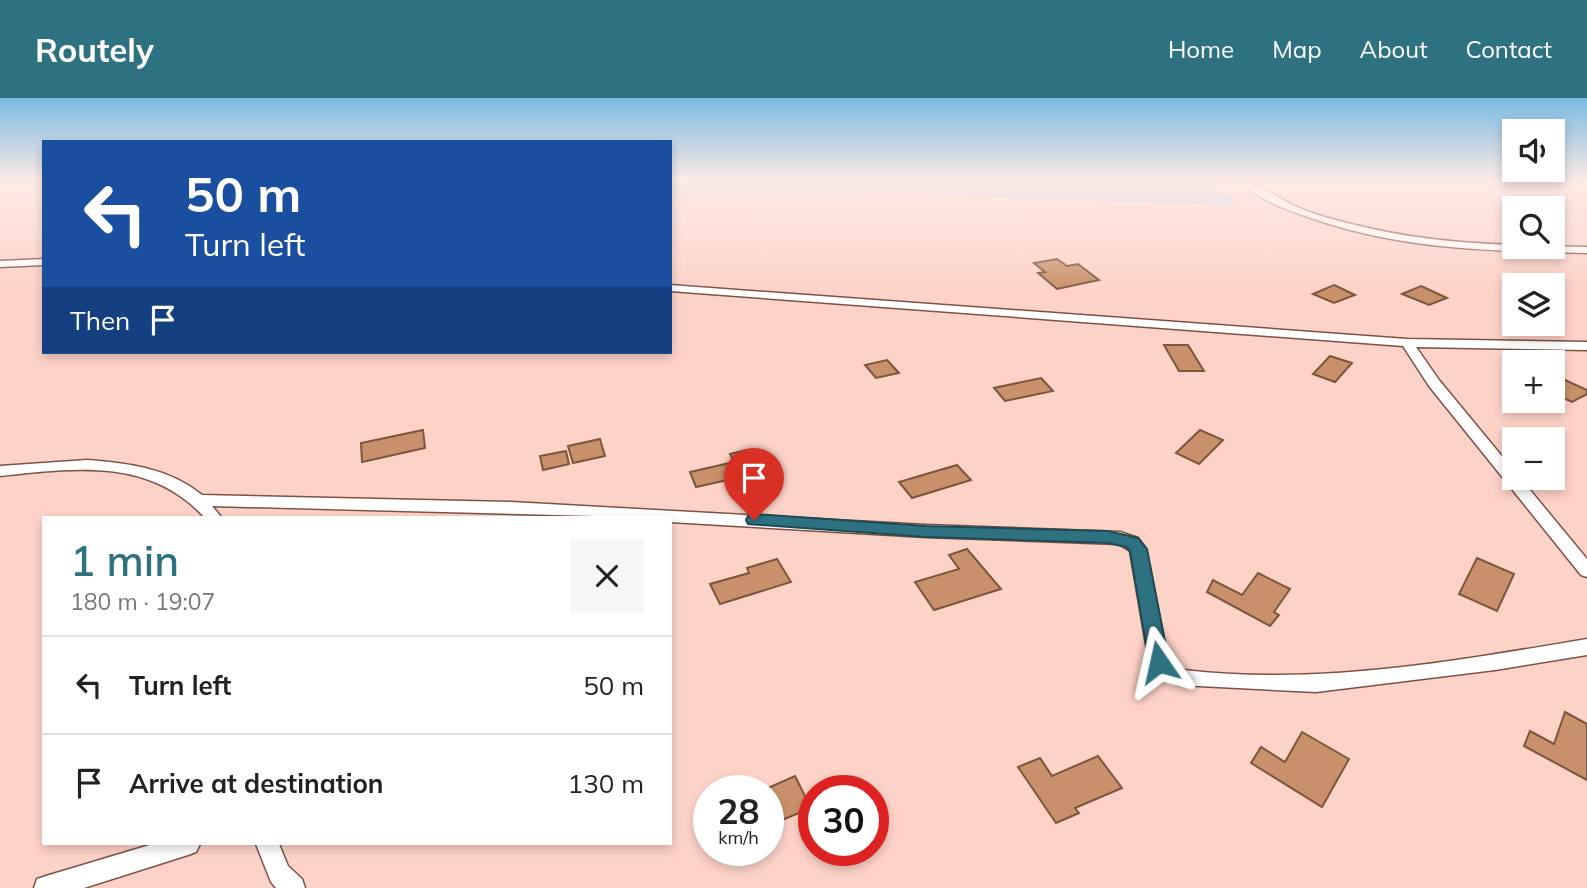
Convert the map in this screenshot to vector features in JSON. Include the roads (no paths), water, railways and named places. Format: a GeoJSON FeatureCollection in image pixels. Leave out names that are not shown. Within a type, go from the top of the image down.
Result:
{"type":"FeatureCollection","features":[{"type":"Feature","properties":{"kind":"street"},"geometry":{"type":"LineString","coordinates":[[1326,219],[1391,235],[1493,249],[1587,250]]}},
{"type":"Feature","properties":{"kind":"street"},"geometry":{"type":"LineString","coordinates":[[0,264],[42,262]]}},
{"type":"Feature","properties":{"kind":"street"},"geometry":{"type":"LineString","coordinates":[[672,288],[1407,343],[1587,346]]}},
{"type":"Feature","properties":{"kind":"street"},"geometry":{"type":"LineString","coordinates":[[1407,343],[1434,383],[1579,553],[1587,571]]}},
{"type":"Feature","properties":{"kind":"street"},"geometry":{"type":"LineString","coordinates":[[0,471],[89,463],[126,467],[157,476],[201,500],[213,516]]}},
{"type":"Feature","properties":{"kind":"street"},"geometry":{"type":"LineString","coordinates":[[201,500],[511,507],[667,516]]}},
{"type":"Feature","properties":{"kind":"street"},"geometry":{"type":"LineString","coordinates":[[672,516],[926,531],[1120,538],[1132,542],[1138,549],[1159,662],[1166,671],[1179,678],[1316,684],[1495,662],[1587,646]]}},
{"type":"Feature","properties":{"kind":"street"},"geometry":{"type":"LineString","coordinates":[[46,888],[185,845]]}},
{"type":"Feature","properties":{"kind":"street"},"geometry":{"type":"LineString","coordinates":[[268,845],[279,874],[293,888]]}}]}
